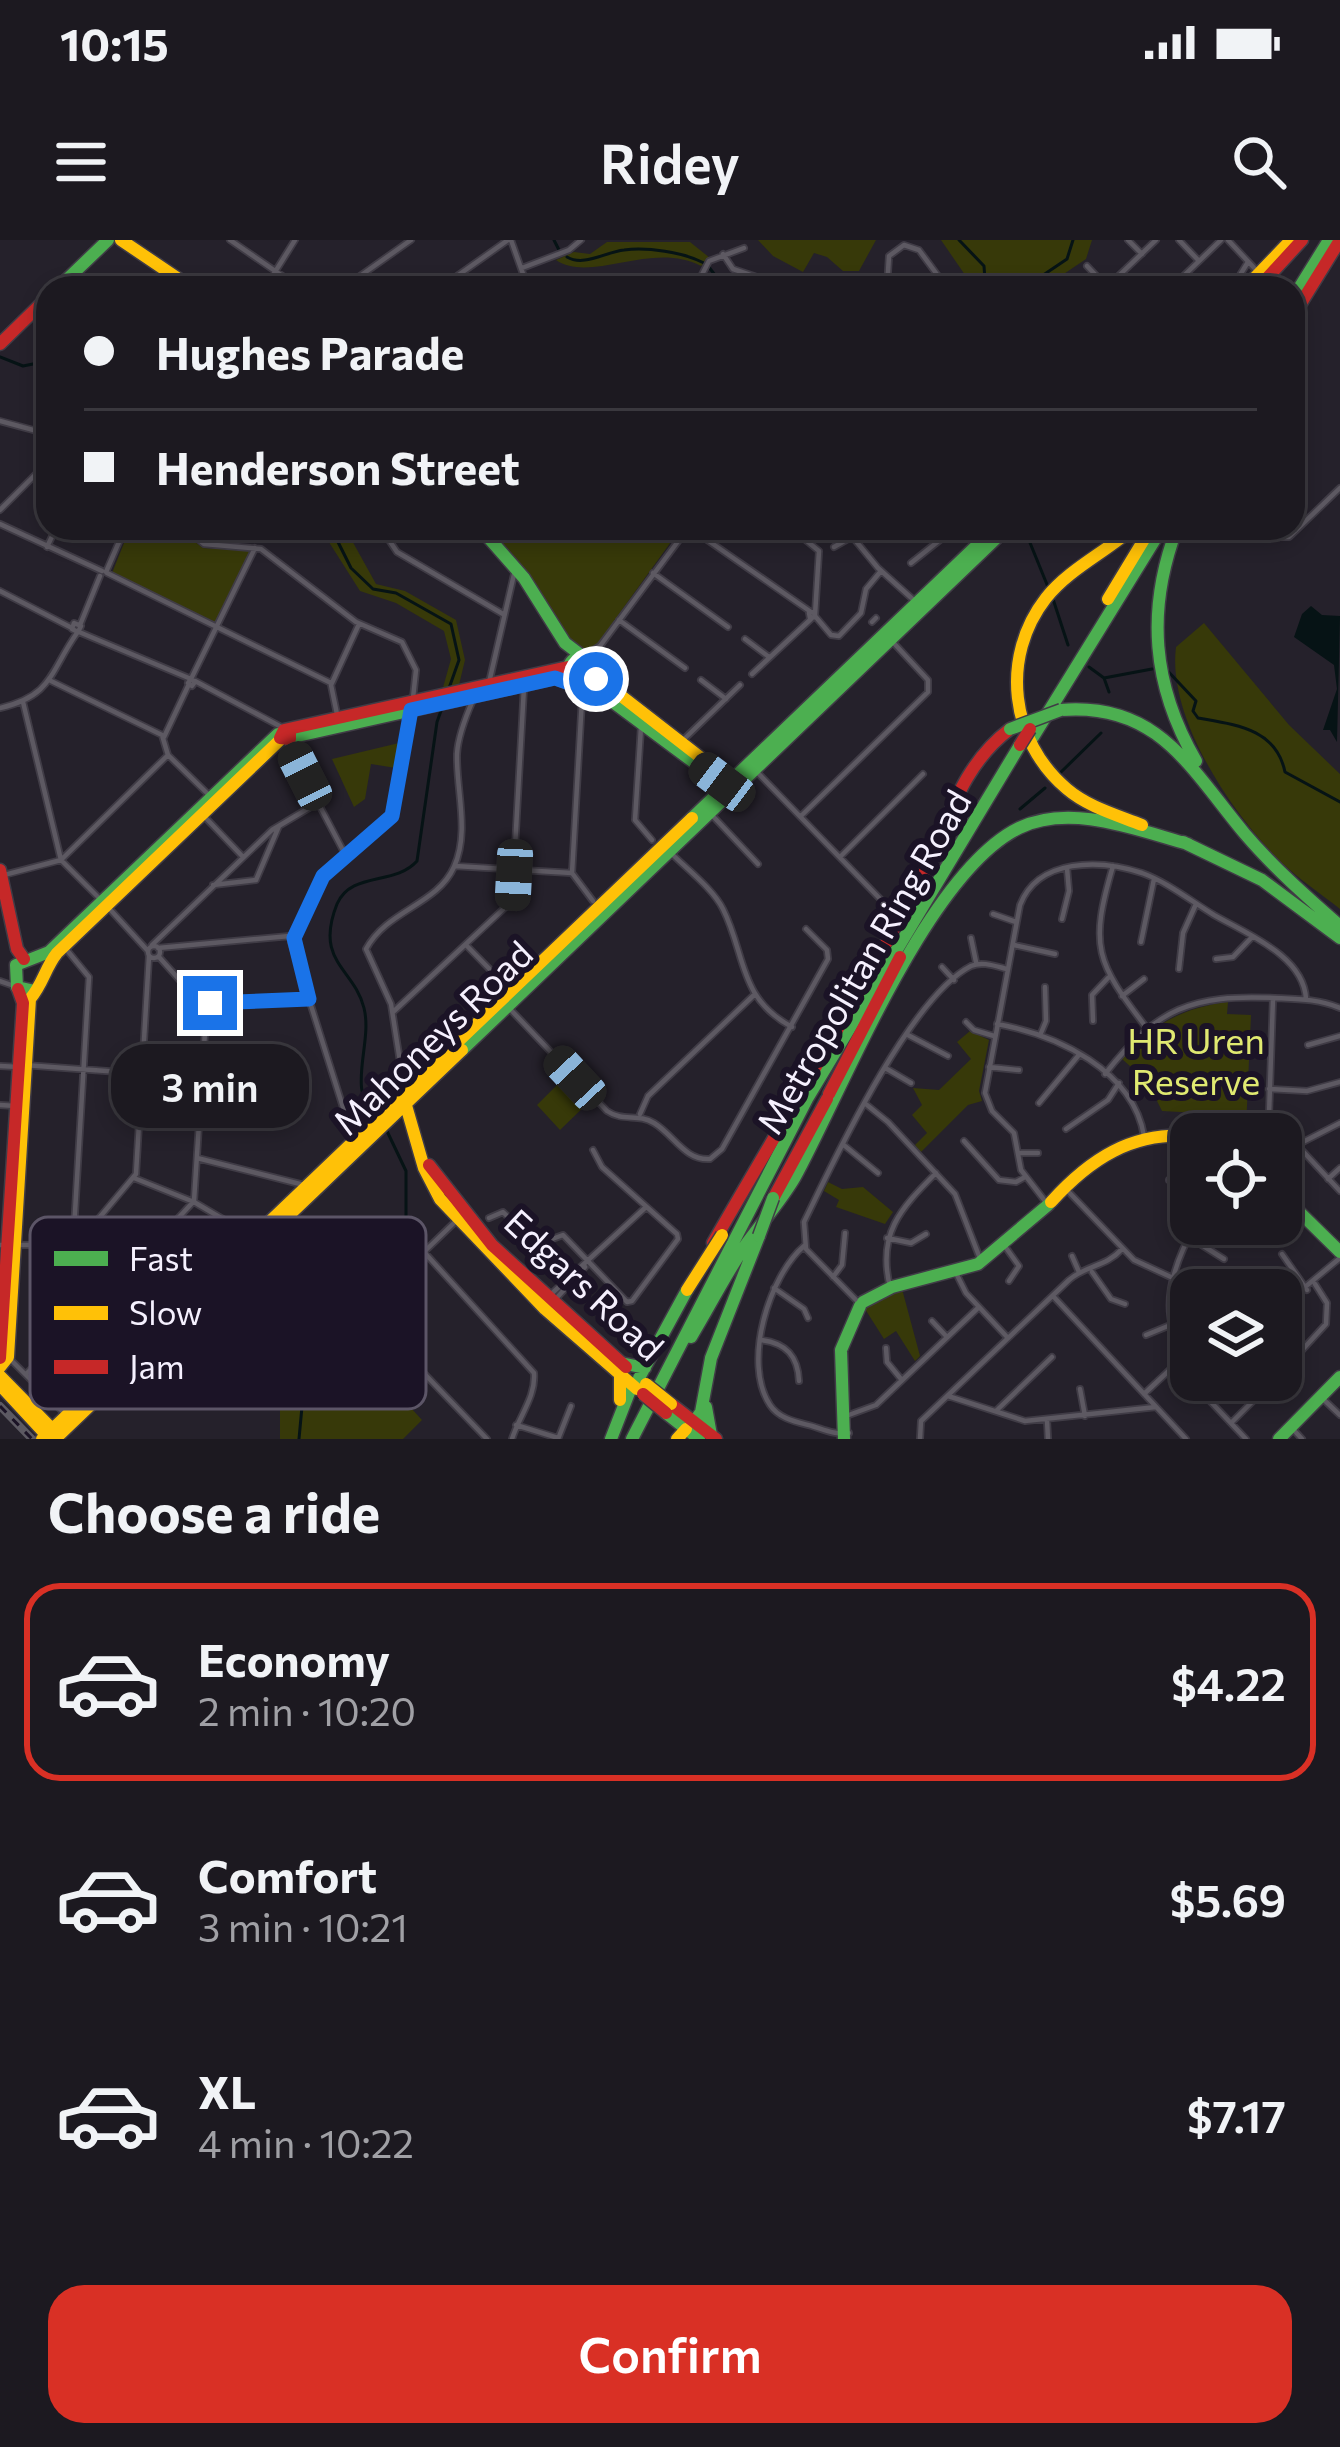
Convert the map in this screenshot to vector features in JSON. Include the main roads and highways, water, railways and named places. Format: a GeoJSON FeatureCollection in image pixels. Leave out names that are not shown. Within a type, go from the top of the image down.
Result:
{"type":"FeatureCollection","features":[{"type":"Feature","properties":{"kind":"main road"},"geometry":{"type":"LineString","coordinates":[[1265,276],[1291,240]]}},
{"type":"Feature","properties":{"kind":"main road"},"geometry":{"type":"LineString","coordinates":[[1266,276],[1302,240]]}},
{"type":"Feature","properties":{"kind":"main road"},"geometry":{"type":"LineString","coordinates":[[1305,279],[1329,240]]}},
{"type":"Feature","properties":{"kind":"main road"},"geometry":{"type":"LineString","coordinates":[[1305,297],[1340,241]]}},
{"type":"Feature","properties":{"kind":"main road"},"geometry":{"type":"LineString","coordinates":[[70,276],[104,242]]}},
{"type":"Feature","properties":{"kind":"main road"},"geometry":{"type":"LineString","coordinates":[[125,242],[175,276]]}},
{"type":"Feature","properties":{"kind":"main road"},"geometry":{"type":"LineString","coordinates":[[0,344],[36,310]]}},
{"type":"Feature","properties":{"kind":"main road"},"geometry":{"type":"LineString","coordinates":[[493,540],[565,643],[587,683]]}},
{"type":"Feature","properties":{"kind":"main road","name":"Mahoneys Road"},"geometry":{"type":"LineString","coordinates":[[599,907],[710,814],[732,786],[755,770],[982,540]]}},
{"type":"Feature","properties":{"kind":"main road","name":"Mahoneys Road"},"geometry":{"type":"LineString","coordinates":[[284,1217],[599,907],[994,540]]}},
{"type":"Feature","properties":{"kind":"main road"},"geometry":{"type":"LineString","coordinates":[[1118,540],[1061,584],[1037,610],[1017,659],[1016,707],[1037,756],[1063,785],[1100,809],[1262,880],[1340,938]]}},
{"type":"Feature","properties":{"kind":"main road","name":"Metropolitan Ring Road"},"geometry":{"type":"LineString","coordinates":[[637,1439],[810,1109],[1144,540]]}},
{"type":"Feature","properties":{"kind":"main road","name":"Metropolitan Ring Road"},"geometry":{"type":"LineString","coordinates":[[637,1439],[665,1373],[807,1099],[992,791],[1154,540]]}},
{"type":"Feature","properties":{"kind":"main road"},"geometry":{"type":"LineString","coordinates":[[1173,540],[1158,587],[1159,671],[1189,751],[1240,828]]}},
{"type":"Feature","properties":{"kind":"main road"},"geometry":{"type":"LineString","coordinates":[[524,681],[576,661]]}},
{"type":"Feature","properties":{"kind":"main road"},"geometry":{"type":"LineString","coordinates":[[576,661],[587,683]]}},
{"type":"Feature","properties":{"kind":"main road"},"geometry":{"type":"LineString","coordinates":[[30,1391],[2,1357],[6,1245],[28,1006],[62,945],[213,799],[286,737],[446,699],[471,698],[490,685],[560,677],[587,683],[644,717],[732,786]]}},
{"type":"Feature","properties":{"kind":"main road"},"geometry":{"type":"LineString","coordinates":[[722,1235],[925,871],[969,769],[986,747],[1010,729],[1061,710],[1107,710],[1154,729],[1181,753],[1289,882],[1340,926]]}},
{"type":"Feature","properties":{"kind":"main road"},"geometry":{"type":"LineString","coordinates":[[620,1407],[641,1382],[687,1291],[917,895],[992,791]]}},
{"type":"Feature","properties":{"kind":"main road"},"geometry":{"type":"LineString","coordinates":[[690,1337],[737,1257],[793,1179],[920,944],[974,860],[1022,827],[1082,818],[1188,844]]}},
{"type":"Feature","properties":{"kind":"main road"},"geometry":{"type":"LineString","coordinates":[[0,877],[13,975],[23,1003],[22,1066]]}},
{"type":"Feature","properties":{"kind":"main road"},"geometry":{"type":"LineString","coordinates":[[665,1373],[721,1226],[890,933]]}},
{"type":"Feature","properties":{"kind":"main road"},"geometry":{"type":"LineString","coordinates":[[826,1100],[920,944]]}},
{"type":"Feature","properties":{"kind":"main road"},"geometry":{"type":"LineString","coordinates":[[13,975],[62,945]]}},
{"type":"Feature","properties":{"kind":"main road"},"geometry":{"type":"LineString","coordinates":[[694,1435],[711,1358],[773,1198],[905,948]]}},
{"type":"Feature","properties":{"kind":"main road"},"geometry":{"type":"LineString","coordinates":[[13,975],[46,970]]}},
{"type":"Feature","properties":{"kind":"main road"},"geometry":{"type":"LineString","coordinates":[[13,975],[36,991]]}},
{"type":"Feature","properties":{"kind":"main road","name":"Edgars Road"},"geometry":{"type":"LineString","coordinates":[[405,1096],[431,1185],[546,1304],[620,1370],[641,1382],[694,1435]]}},
{"type":"Feature","properties":{"kind":"main road"},"geometry":{"type":"LineString","coordinates":[[383,1122],[412,1125]]}},
{"type":"Feature","properties":{"kind":"main road","name":"Mahoneys Road"},"geometry":{"type":"LineString","coordinates":[[277,1217],[355,1136],[383,1122]]}},
{"type":"Feature","properties":{"kind":"main road"},"geometry":{"type":"LineString","coordinates":[[844,1435],[840,1361],[862,1304],[890,1284],[956,1273],[1004,1245],[1105,1152],[1144,1136],[1170,1136]]}},
{"type":"Feature","properties":{"kind":"main road"},"geometry":{"type":"LineString","coordinates":[[1302,1216],[1340,1255]]}},
{"type":"Feature","properties":{"kind":"main road"},"geometry":{"type":"LineString","coordinates":[[610,1439],[620,1407],[620,1370],[641,1382]]}},
{"type":"Feature","properties":{"kind":"main road"},"geometry":{"type":"LineString","coordinates":[[1279,1439],[1340,1378]]}},
{"type":"Feature","properties":{"kind":"main road"},"geometry":{"type":"LineString","coordinates":[[0,1385],[30,1406]]}},
{"type":"Feature","properties":{"kind":"main road"},"geometry":{"type":"LineString","coordinates":[[694,1435],[705,1394]]}},
{"type":"Feature","properties":{"kind":"main road"},"geometry":{"type":"LineString","coordinates":[[33,1409],[60,1428]]}},
{"type":"Feature","properties":{"kind":"waterway"},"geometry":{"type":"LineString","coordinates":[[554,240],[559,250]]}},
{"type":"Feature","properties":{"kind":"waterway"},"geometry":{"type":"LineString","coordinates":[[959,240],[984,266],[985,276]]}},
{"type":"Feature","properties":{"kind":"waterway"},"geometry":{"type":"LineString","coordinates":[[1042,276],[1067,259],[1073,240]]}},
{"type":"Feature","properties":{"kind":"waterway"},"geometry":{"type":"LineString","coordinates":[[567,257],[587,260],[643,249],[704,263]]}},
{"type":"Feature","properties":{"kind":"waterway"},"geometry":{"type":"LineString","coordinates":[[708,266],[716,276]]}},
{"type":"Feature","properties":{"kind":"waterway"},"geometry":{"type":"LineString","coordinates":[[0,357],[23,366],[36,363]]}},
{"type":"Feature","properties":{"kind":"waterway"},"geometry":{"type":"LineString","coordinates":[[337,540],[351,568],[373,589],[396,593],[451,624],[459,660],[437,722],[417,861],[397,874],[352,887],[337,904],[331,923],[333,952],[364,1008],[362,1093],[375,1118]]}},
{"type":"Feature","properties":{"kind":"waterway"},"geometry":{"type":"LineString","coordinates":[[1029,540],[1048,587]]}},
{"type":"Feature","properties":{"kind":"waterway"},"geometry":{"type":"LineString","coordinates":[[1053,599],[1068,645]]}},
{"type":"Feature","properties":{"kind":"waterway"},"geometry":{"type":"LineString","coordinates":[[1089,667],[1104,678],[1152,669]]}},
{"type":"Feature","properties":{"kind":"waterway"},"geometry":{"type":"LineString","coordinates":[[1164,667],[1196,701],[1193,711],[1198,718],[1264,738],[1285,772],[1340,802]]}},
{"type":"Feature","properties":{"kind":"waterway"},"geometry":{"type":"LineString","coordinates":[[1104,678],[1109,692]]}},
{"type":"Feature","properties":{"kind":"waterway"},"geometry":{"type":"LineString","coordinates":[[1060,773],[1101,733]]}},
{"type":"Feature","properties":{"kind":"waterway"},"geometry":{"type":"LineString","coordinates":[[1020,809],[1045,788]]}},
{"type":"Feature","properties":{"kind":"waterway"},"geometry":{"type":"LineString","coordinates":[[386,1129],[406,1171],[406,1217]]}},
{"type":"Feature","properties":{"kind":"waterway"},"geometry":{"type":"LineString","coordinates":[[299,1439],[302,1409]]}},
{"type":"Feature","properties":{"kind":"railway"},"geometry":{"type":"LineString","coordinates":[[0,1406],[32,1439]]}},
{"type":"Feature","properties":{"kind":"park label","name":"HR Uren Reserve"},"geometry":{"type":"Point","coordinates":[1196,1062]}}]}
